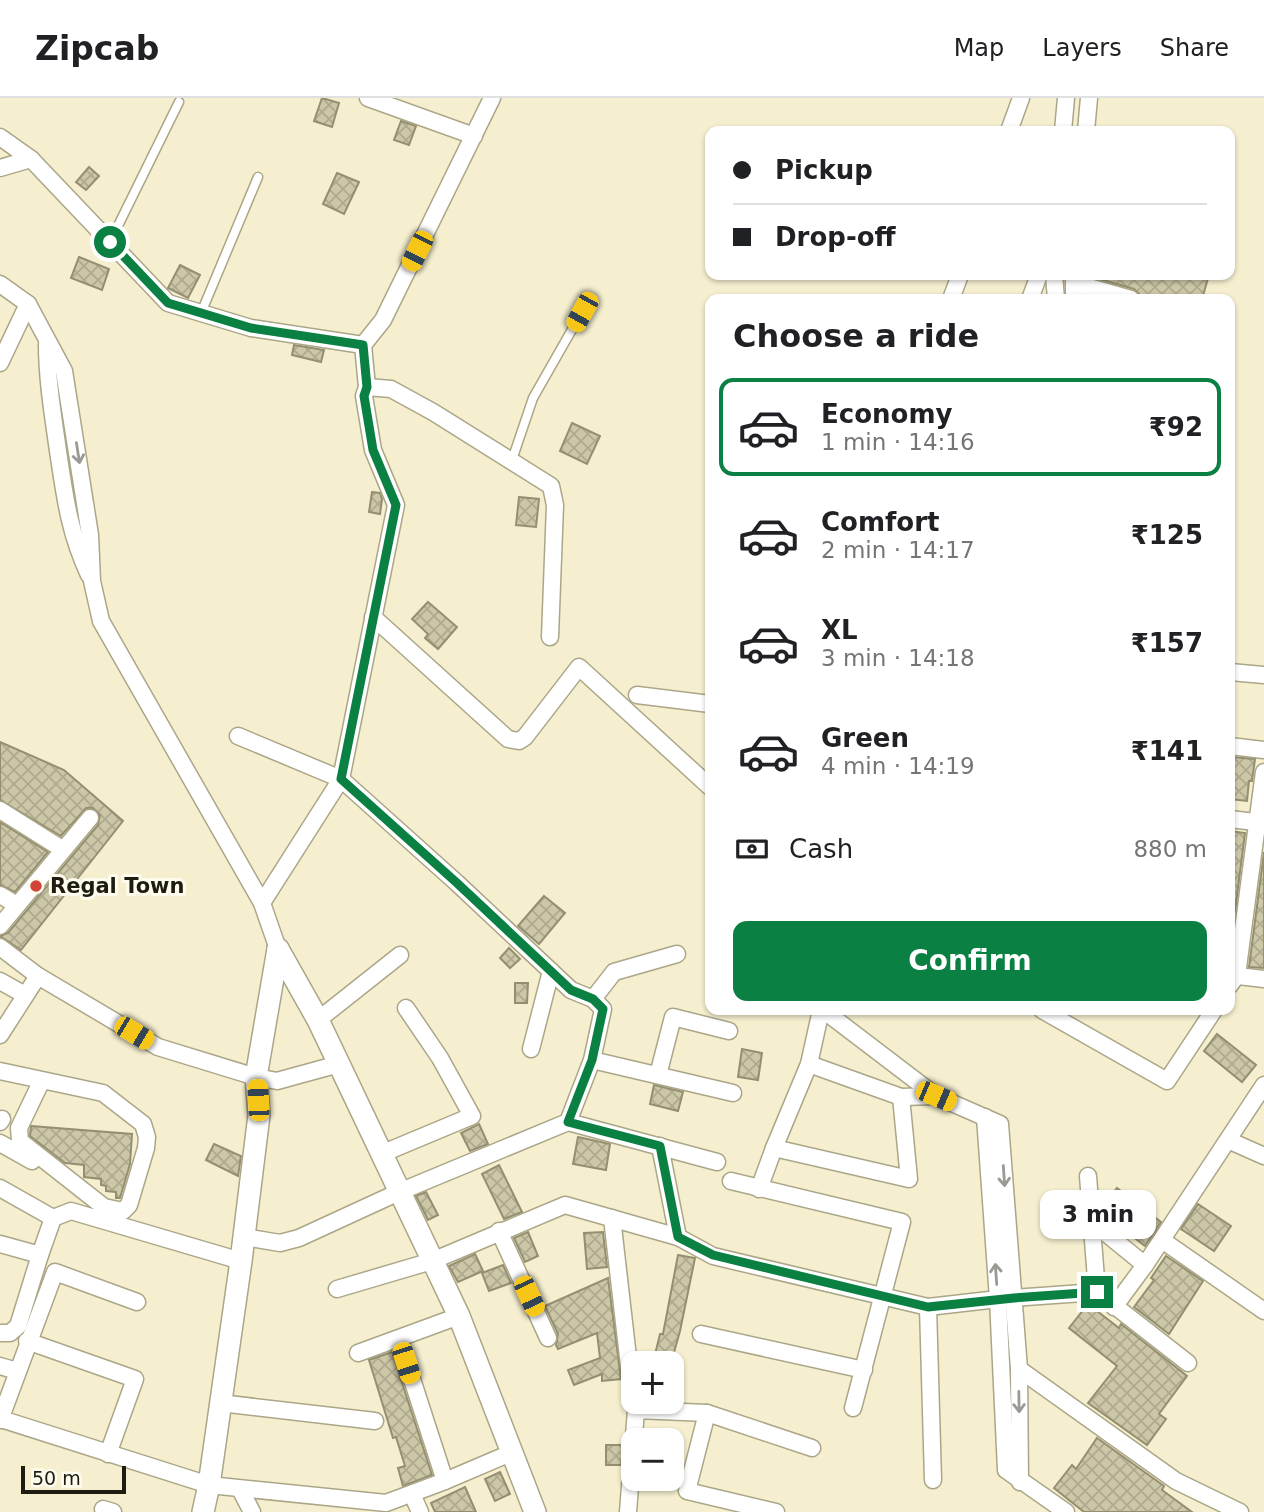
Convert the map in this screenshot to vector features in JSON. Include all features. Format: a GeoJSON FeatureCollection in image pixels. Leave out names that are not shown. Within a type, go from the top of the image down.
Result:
{"type":"FeatureCollection","features":[{"type":"Feature","properties":{"kind":"street"},"geometry":{"type":"LineString","coordinates":[[368,98],[474,136]]}},
{"type":"Feature","properties":{"kind":"street"},"geometry":{"type":"LineString","coordinates":[[262,903],[341,779],[396,505],[373,450],[364,396],[367,387],[363,345],[383,320],[492,98]]}},
{"type":"Feature","properties":{"kind":"street"},"geometry":{"type":"LineString","coordinates":[[1011,126],[1021,98]]}},
{"type":"Feature","properties":{"kind":"street"},"geometry":{"type":"LineString","coordinates":[[1063,126],[1066,98]]}},
{"type":"Feature","properties":{"kind":"street"},"geometry":{"type":"LineString","coordinates":[[1086,126],[1089,98]]}},
{"type":"Feature","properties":{"kind":"street"},"geometry":{"type":"LineString","coordinates":[[0,137],[31,159],[168,303],[251,328],[363,345]]}},
{"type":"Feature","properties":{"kind":"street"},"geometry":{"type":"LineString","coordinates":[[0,168],[31,159]]}},
{"type":"Feature","properties":{"kind":"street"},"geometry":{"type":"LineString","coordinates":[[0,284],[28,304],[64,371],[90,535],[92,581],[101,621],[262,903],[278,949],[318,1020],[459,1316],[535,1512]]}},
{"type":"Feature","properties":{"kind":"street"},"geometry":{"type":"LineString","coordinates":[[1074,286],[1109,294]]}},
{"type":"Feature","properties":{"kind":"street"},"geometry":{"type":"LineString","coordinates":[[2,353],[28,304]]}},
{"type":"Feature","properties":{"kind":"street"},"geometry":{"type":"LineString","coordinates":[[47,342],[47,377],[71,529],[76,548],[92,581]]}},
{"type":"Feature","properties":{"kind":"street"},"geometry":{"type":"LineString","coordinates":[[367,387],[391,389],[551,485],[550,637]]}},
{"type":"Feature","properties":{"kind":"street"},"geometry":{"type":"LineString","coordinates":[[55,430],[74,427]]}},
{"type":"Feature","properties":{"kind":"street"},"geometry":{"type":"LineString","coordinates":[[373,617],[508,739],[519,741],[525,737],[579,667],[705,782]]}},
{"type":"Feature","properties":{"kind":"street"},"geometry":{"type":"LineString","coordinates":[[1235,673],[1264,676]]}},
{"type":"Feature","properties":{"kind":"street"},"geometry":{"type":"LineString","coordinates":[[637,695],[705,703]]}},
{"type":"Feature","properties":{"kind":"street"},"geometry":{"type":"LineString","coordinates":[[238,736],[341,779],[571,990],[593,999],[603,1009],[592,1060],[568,1122]]}},
{"type":"Feature","properties":{"kind":"street"},"geometry":{"type":"LineString","coordinates":[[1235,747],[1264,750]]}},
{"type":"Feature","properties":{"kind":"street"},"geometry":{"type":"LineString","coordinates":[[1235,962],[1261,823],[1264,772]]}},
{"type":"Feature","properties":{"kind":"street"},"geometry":{"type":"LineString","coordinates":[[0,810],[62,849]]}},
{"type":"Feature","properties":{"kind":"street"},"geometry":{"type":"LineString","coordinates":[[0,926],[90,818]]}},
{"type":"Feature","properties":{"kind":"street"},"geometry":{"type":"LineString","coordinates":[[1235,820],[1261,823]]}},
{"type":"Feature","properties":{"kind":"street"},"geometry":{"type":"LineString","coordinates":[[0,895],[17,905]]}},
{"type":"Feature","properties":{"kind":"street"},"geometry":{"type":"LineString","coordinates":[[0,947],[38,976],[158,1047],[277,1081],[339,1064]]}},
{"type":"Feature","properties":{"kind":"street"},"geometry":{"type":"LineString","coordinates":[[203,1512],[241,1261],[259,1115],[256,1077],[278,949]]}},
{"type":"Feature","properties":{"kind":"street"},"geometry":{"type":"LineString","coordinates":[[593,999],[614,972],[677,954]]}},
{"type":"Feature","properties":{"kind":"street"},"geometry":{"type":"LineString","coordinates":[[318,1020],[400,955]]}},
{"type":"Feature","properties":{"kind":"street"},"geometry":{"type":"LineString","coordinates":[[531,1049],[551,971]]}},
{"type":"Feature","properties":{"kind":"street"},"geometry":{"type":"LineString","coordinates":[[0,1035],[38,976]]}},
{"type":"Feature","properties":{"kind":"street"},"geometry":{"type":"LineString","coordinates":[[1235,978],[1264,979]]}},
{"type":"Feature","properties":{"kind":"street"},"geometry":{"type":"LineString","coordinates":[[0,981],[24,995]]}},
{"type":"Feature","properties":{"kind":"street"},"geometry":{"type":"LineString","coordinates":[[381,1154],[472,1116],[440,1058],[406,1008]]}},
{"type":"Feature","properties":{"kind":"street"},"geometry":{"type":"LineString","coordinates":[[759,1189],[809,1064],[821,1015]]}},
{"type":"Feature","properties":{"kind":"street"},"geometry":{"type":"LineString","coordinates":[[829,1015],[936,1096],[1000,1124],[1006,1298],[1006,1470],[1066,1512]]}},
{"type":"Feature","properties":{"kind":"street"},"geometry":{"type":"LineString","coordinates":[[1051,1015],[1167,1081],[1211,1015]]}},
{"type":"Feature","properties":{"kind":"street"},"geometry":{"type":"LineString","coordinates":[[658,1075],[673,1017],[729,1031]]}},
{"type":"Feature","properties":{"kind":"street"},"geometry":{"type":"LineString","coordinates":[[592,1060],[733,1093]]}},
{"type":"Feature","properties":{"kind":"street"},"geometry":{"type":"LineString","coordinates":[[809,1064],[901,1097],[936,1096]]}},
{"type":"Feature","properties":{"kind":"street"},"geometry":{"type":"LineString","coordinates":[[0,1071],[103,1093],[143,1124],[147,1137],[146,1149],[129,1205],[122,1211],[104,1207],[20,1142],[19,1128],[42,1080]]}},
{"type":"Feature","properties":{"kind":"street"},"geometry":{"type":"LineString","coordinates":[[1114,1307],[1162,1240],[1264,1085]]}},
{"type":"Feature","properties":{"kind":"street"},"geometry":{"type":"LineString","coordinates":[[774,1148],[909,1178],[901,1097]]}},
{"type":"Feature","properties":{"kind":"street"},"geometry":{"type":"LineString","coordinates":[[244,1237],[267,1242],[289,1241],[568,1122],[717,1162]]}},
{"type":"Feature","properties":{"kind":"street"},"geometry":{"type":"LineString","coordinates":[[1228,1140],[1264,1156]]}},
{"type":"Feature","properties":{"kind":"street"},"geometry":{"type":"LineString","coordinates":[[0,1143],[72,1185],[71,1211]]}},
{"type":"Feature","properties":{"kind":"street"},"geometry":{"type":"LineString","coordinates":[[660,1146],[678,1237]]}},
{"type":"Feature","properties":{"kind":"street"},"geometry":{"type":"LineString","coordinates":[[1088,1176],[1097,1292],[1188,1363]]}},
{"type":"Feature","properties":{"kind":"street"},"geometry":{"type":"LineString","coordinates":[[731,1181],[902,1222],[853,1408]]}},
{"type":"Feature","properties":{"kind":"street"},"geometry":{"type":"LineString","coordinates":[[4,1191],[53,1217],[71,1211],[241,1261]]}},
{"type":"Feature","properties":{"kind":"street"},"geometry":{"type":"LineString","coordinates":[[337,1289],[432,1261],[565,1205],[678,1237],[713,1255],[928,1307],[1097,1292]]}},
{"type":"Feature","properties":{"kind":"street"},"geometry":{"type":"LineString","coordinates":[[0,1333],[10,1333],[18,1325],[53,1217]]}},
{"type":"Feature","properties":{"kind":"street"},"geometry":{"type":"LineString","coordinates":[[612,1218],[627,1351]]}},
{"type":"Feature","properties":{"kind":"street"},"geometry":{"type":"LineString","coordinates":[[1091,1221],[1145,1265]]}},
{"type":"Feature","properties":{"kind":"street"},"geometry":{"type":"LineString","coordinates":[[499,1231],[548,1338]]}},
{"type":"Feature","properties":{"kind":"street"},"geometry":{"type":"LineString","coordinates":[[1162,1240],[1264,1311]]}},
{"type":"Feature","properties":{"kind":"street"},"geometry":{"type":"LineString","coordinates":[[0,1244],[40,1255]]}},
{"type":"Feature","properties":{"kind":"street"},"geometry":{"type":"LineString","coordinates":[[137,1302],[55,1272],[27,1341],[0,1420],[209,1485],[374,1507],[446,1481],[513,1452]]}},
{"type":"Feature","properties":{"kind":"street"},"geometry":{"type":"LineString","coordinates":[[1006,1298],[1019,1369],[1020,1482]]}},
{"type":"Feature","properties":{"kind":"street"},"geometry":{"type":"LineString","coordinates":[[928,1307],[933,1480]]}},
{"type":"Feature","properties":{"kind":"street"},"geometry":{"type":"LineString","coordinates":[[358,1353],[459,1316]]}},
{"type":"Feature","properties":{"kind":"street"},"geometry":{"type":"LineString","coordinates":[[701,1334],[864,1370]]}},
{"type":"Feature","properties":{"kind":"street"},"geometry":{"type":"LineString","coordinates":[[398,1339],[446,1481]]}},
{"type":"Feature","properties":{"kind":"street"},"geometry":{"type":"LineString","coordinates":[[27,1341],[135,1379],[108,1454]]}},
{"type":"Feature","properties":{"kind":"street"},"geometry":{"type":"LineString","coordinates":[[0,1366],[18,1371]]}},
{"type":"Feature","properties":{"kind":"street"},"geometry":{"type":"LineString","coordinates":[[1019,1369],[1176,1481],[1240,1512]]}},
{"type":"Feature","properties":{"kind":"street"},"geometry":{"type":"LineString","coordinates":[[220,1403],[375,1421]]}},
{"type":"Feature","properties":{"kind":"street"},"geometry":{"type":"LineString","coordinates":[[628,1512],[636,1410],[707,1413],[812,1448]]}},
{"type":"Feature","properties":{"kind":"street"},"geometry":{"type":"LineString","coordinates":[[707,1413],[687,1490],[776,1512]]}},
{"type":"Feature","properties":{"kind":"street"},"geometry":{"type":"LineString","coordinates":[[240,1489],[252,1512]]}},
{"type":"Feature","properties":{"kind":"street"},"geometry":{"type":"LineString","coordinates":[[412,1494],[420,1512]]}},
{"type":"Feature","properties":{"kind":"lane"},"geometry":{"type":"LineString","coordinates":[[110,242],[178,102]]}},
{"type":"Feature","properties":{"kind":"lane"},"geometry":{"type":"LineString","coordinates":[[201,313],[258,177]]}},
{"type":"Feature","properties":{"kind":"lane"},"geometry":{"type":"LineString","coordinates":[[512,460],[533,398],[582,312]]}},
{"type":"Feature","properties":{"kind":"building"},"geometry":{"type":"Polygon","coordinates":[[[322,98],[339,103],[332,127],[314,121],[322,98]]]}},
{"type":"Feature","properties":{"kind":"building"},"geometry":{"type":"Polygon","coordinates":[[[401,121],[416,126],[409,145],[394,140],[401,121]]]}},
{"type":"Feature","properties":{"kind":"building"},"geometry":{"type":"Polygon","coordinates":[[[89,167],[99,176],[86,190],[76,182],[89,167]]]}},
{"type":"Feature","properties":{"kind":"building"},"geometry":{"type":"Polygon","coordinates":[[[337,173],[359,182],[344,214],[323,204],[337,173]]]}},
{"type":"Feature","properties":{"kind":"building"},"geometry":{"type":"Polygon","coordinates":[[[79,257],[109,269],[102,290],[71,278],[79,257]]]}},
{"type":"Feature","properties":{"kind":"building"},"geometry":{"type":"Polygon","coordinates":[[[180,265],[200,275],[188,298],[168,288],[180,265]]]}},
{"type":"Feature","properties":{"kind":"building"},"geometry":{"type":"Polygon","coordinates":[[[1102,280],[1208,280],[1203,294],[1139,294],[1134,289],[1102,280]]]}},
{"type":"Feature","properties":{"kind":"building"},"geometry":{"type":"Polygon","coordinates":[[[294,345],[324,350],[321,362],[292,355],[294,345]]]}},
{"type":"Feature","properties":{"kind":"building"},"geometry":{"type":"Polygon","coordinates":[[[572,423],[600,436],[587,464],[560,451],[572,423]]]}},
{"type":"Feature","properties":{"kind":"building"},"geometry":{"type":"Polygon","coordinates":[[[372,492],[380,493],[380,514],[369,512],[372,492]]]}},
{"type":"Feature","properties":{"kind":"building"},"geometry":{"type":"Polygon","coordinates":[[[519,497],[539,499],[536,527],[516,525],[519,497]]]}},
{"type":"Feature","properties":{"kind":"building"},"geometry":{"type":"Polygon","coordinates":[[[428,602],[457,627],[438,649],[425,638],[428,634],[412,619],[428,602]]]}},
{"type":"Feature","properties":{"kind":"building"},"geometry":{"type":"Polygon","coordinates":[[[0,742],[64,770],[123,821],[21,950],[0,936],[8,933],[98,825],[100,815],[92,808],[86,808],[61,836],[0,800],[0,742]]]}},
{"type":"Feature","properties":{"kind":"building"},"geometry":{"type":"Polygon","coordinates":[[[1235,757],[1255,759],[1247,801],[1235,800],[1235,757]]]}},
{"type":"Feature","properties":{"kind":"building"},"geometry":{"type":"Polygon","coordinates":[[[0,822],[48,852],[15,892],[0,885],[0,822]]]}},
{"type":"Feature","properties":{"kind":"building"},"geometry":{"type":"Polygon","coordinates":[[[1235,832],[1245,833],[1235,911],[1235,832]]]}},
{"type":"Feature","properties":{"kind":"building"},"geometry":{"type":"Polygon","coordinates":[[[1264,852],[1264,968],[1249,967],[1264,852]]]}},
{"type":"Feature","properties":{"kind":"building"},"geometry":{"type":"Polygon","coordinates":[[[544,896],[565,913],[539,944],[518,926],[544,896]]]}},
{"type":"Feature","properties":{"kind":"building"},"geometry":{"type":"Polygon","coordinates":[[[509,948],[520,959],[510,968],[500,958],[509,948]]]}},
{"type":"Feature","properties":{"kind":"building"},"geometry":{"type":"Polygon","coordinates":[[[515,983],[528,983],[527,1003],[515,1003],[515,983]]]}},
{"type":"Feature","properties":{"kind":"building"},"geometry":{"type":"Polygon","coordinates":[[[1217,1034],[1256,1065],[1242,1082],[1204,1051],[1217,1034]]]}},
{"type":"Feature","properties":{"kind":"building"},"geometry":{"type":"Polygon","coordinates":[[[742,1049],[762,1053],[758,1080],[738,1077],[742,1049]]]}},
{"type":"Feature","properties":{"kind":"building"},"geometry":{"type":"Polygon","coordinates":[[[654,1085],[683,1092],[678,1111],[650,1104],[654,1085]]]}},
{"type":"Feature","properties":{"kind":"building"},"geometry":{"type":"Polygon","coordinates":[[[479,1124],[488,1144],[470,1151],[461,1133],[479,1124]]]}},
{"type":"Feature","properties":{"kind":"building"},"geometry":{"type":"Polygon","coordinates":[[[31,1126],[132,1134],[130,1164],[120,1198],[116,1198],[116,1192],[106,1191],[106,1186],[101,1185],[101,1179],[84,1177],[84,1165],[65,1163],[30,1136],[31,1126]]]}},
{"type":"Feature","properties":{"kind":"building"},"geometry":{"type":"Polygon","coordinates":[[[578,1137],[610,1144],[606,1170],[573,1164],[578,1137]]]}},
{"type":"Feature","properties":{"kind":"building"},"geometry":{"type":"Polygon","coordinates":[[[214,1144],[241,1156],[238,1176],[206,1160],[214,1144]]]}},
{"type":"Feature","properties":{"kind":"building"},"geometry":{"type":"Polygon","coordinates":[[[499,1165],[522,1212],[504,1219],[482,1174],[499,1165]]]}},
{"type":"Feature","properties":{"kind":"building"},"geometry":{"type":"Polygon","coordinates":[[[1117,1188],[1161,1222],[1145,1246],[1101,1212],[1117,1188]]]}},
{"type":"Feature","properties":{"kind":"building"},"geometry":{"type":"Polygon","coordinates":[[[426,1192],[438,1215],[428,1220],[416,1196],[426,1192]]]}},
{"type":"Feature","properties":{"kind":"building"},"geometry":{"type":"Polygon","coordinates":[[[1198,1204],[1231,1226],[1214,1251],[1181,1229],[1198,1204]]]}},
{"type":"Feature","properties":{"kind":"building"},"geometry":{"type":"Polygon","coordinates":[[[528,1232],[538,1256],[525,1262],[514,1238],[528,1232]]]}},
{"type":"Feature","properties":{"kind":"building"},"geometry":{"type":"Polygon","coordinates":[[[603,1232],[607,1267],[587,1269],[584,1233],[603,1232]]]}},
{"type":"Feature","properties":{"kind":"building"},"geometry":{"type":"Polygon","coordinates":[[[475,1254],[483,1271],[458,1282],[449,1266],[475,1254]]]}},
{"type":"Feature","properties":{"kind":"building"},"geometry":{"type":"Polygon","coordinates":[[[678,1255],[695,1258],[674,1351],[656,1351],[660,1334],[663,1334],[678,1255]]]}},
{"type":"Feature","properties":{"kind":"building"},"geometry":{"type":"Polygon","coordinates":[[[1166,1256],[1203,1281],[1169,1334],[1134,1307],[1154,1280],[1151,1278],[1166,1256]]]}},
{"type":"Feature","properties":{"kind":"building"},"geometry":{"type":"Polygon","coordinates":[[[503,1265],[511,1283],[489,1291],[482,1273],[503,1265]]]}},
{"type":"Feature","properties":{"kind":"building"},"geometry":{"type":"Polygon","coordinates":[[[608,1278],[621,1379],[602,1381],[602,1374],[574,1385],[568,1370],[600,1358],[597,1333],[558,1349],[558,1334],[545,1306],[608,1278]]]}},
{"type":"Feature","properties":{"kind":"building"},"geometry":{"type":"Polygon","coordinates":[[[1088,1304],[1119,1328],[1121,1324],[1187,1376],[1159,1414],[1166,1419],[1147,1445],[1088,1403],[1117,1366],[1069,1328],[1088,1304]]]}},
{"type":"Feature","properties":{"kind":"building"},"geometry":{"type":"Polygon","coordinates":[[[392,1352],[432,1475],[403,1486],[398,1468],[405,1466],[396,1437],[393,1438],[369,1360],[392,1352]]]}},
{"type":"Feature","properties":{"kind":"building"},"geometry":{"type":"Polygon","coordinates":[[[1097,1438],[1164,1486],[1162,1490],[1192,1512],[1084,1512],[1054,1488],[1072,1465],[1076,1469],[1097,1438]]]}},
{"type":"Feature","properties":{"kind":"building"},"geometry":{"type":"Polygon","coordinates":[[[606,1445],[621,1445],[621,1465],[606,1465],[606,1445]]]}},
{"type":"Feature","properties":{"kind":"building"},"geometry":{"type":"Polygon","coordinates":[[[500,1472],[510,1494],[495,1501],[485,1479],[500,1472]]]}},
{"type":"Feature","properties":{"kind":"building"},"geometry":{"type":"Polygon","coordinates":[[[465,1487],[476,1512],[435,1512],[431,1503],[465,1487]]]}},
{"type":"Feature","properties":{"kind":"place","name":"Regal Town"},"geometry":{"type":"Point","coordinates":[36,886]}},
{"type":"Feature","properties":{"kind":"route"},"geometry":{"type":"LineString","coordinates":[[110,242],[168,303],[251,328],[363,345],[367,387],[364,396],[373,450],[396,505],[341,779],[571,990],[593,999],[603,1009],[592,1060],[568,1122],[660,1146],[678,1237],[713,1255],[928,1307],[1097,1292]]}}]}
